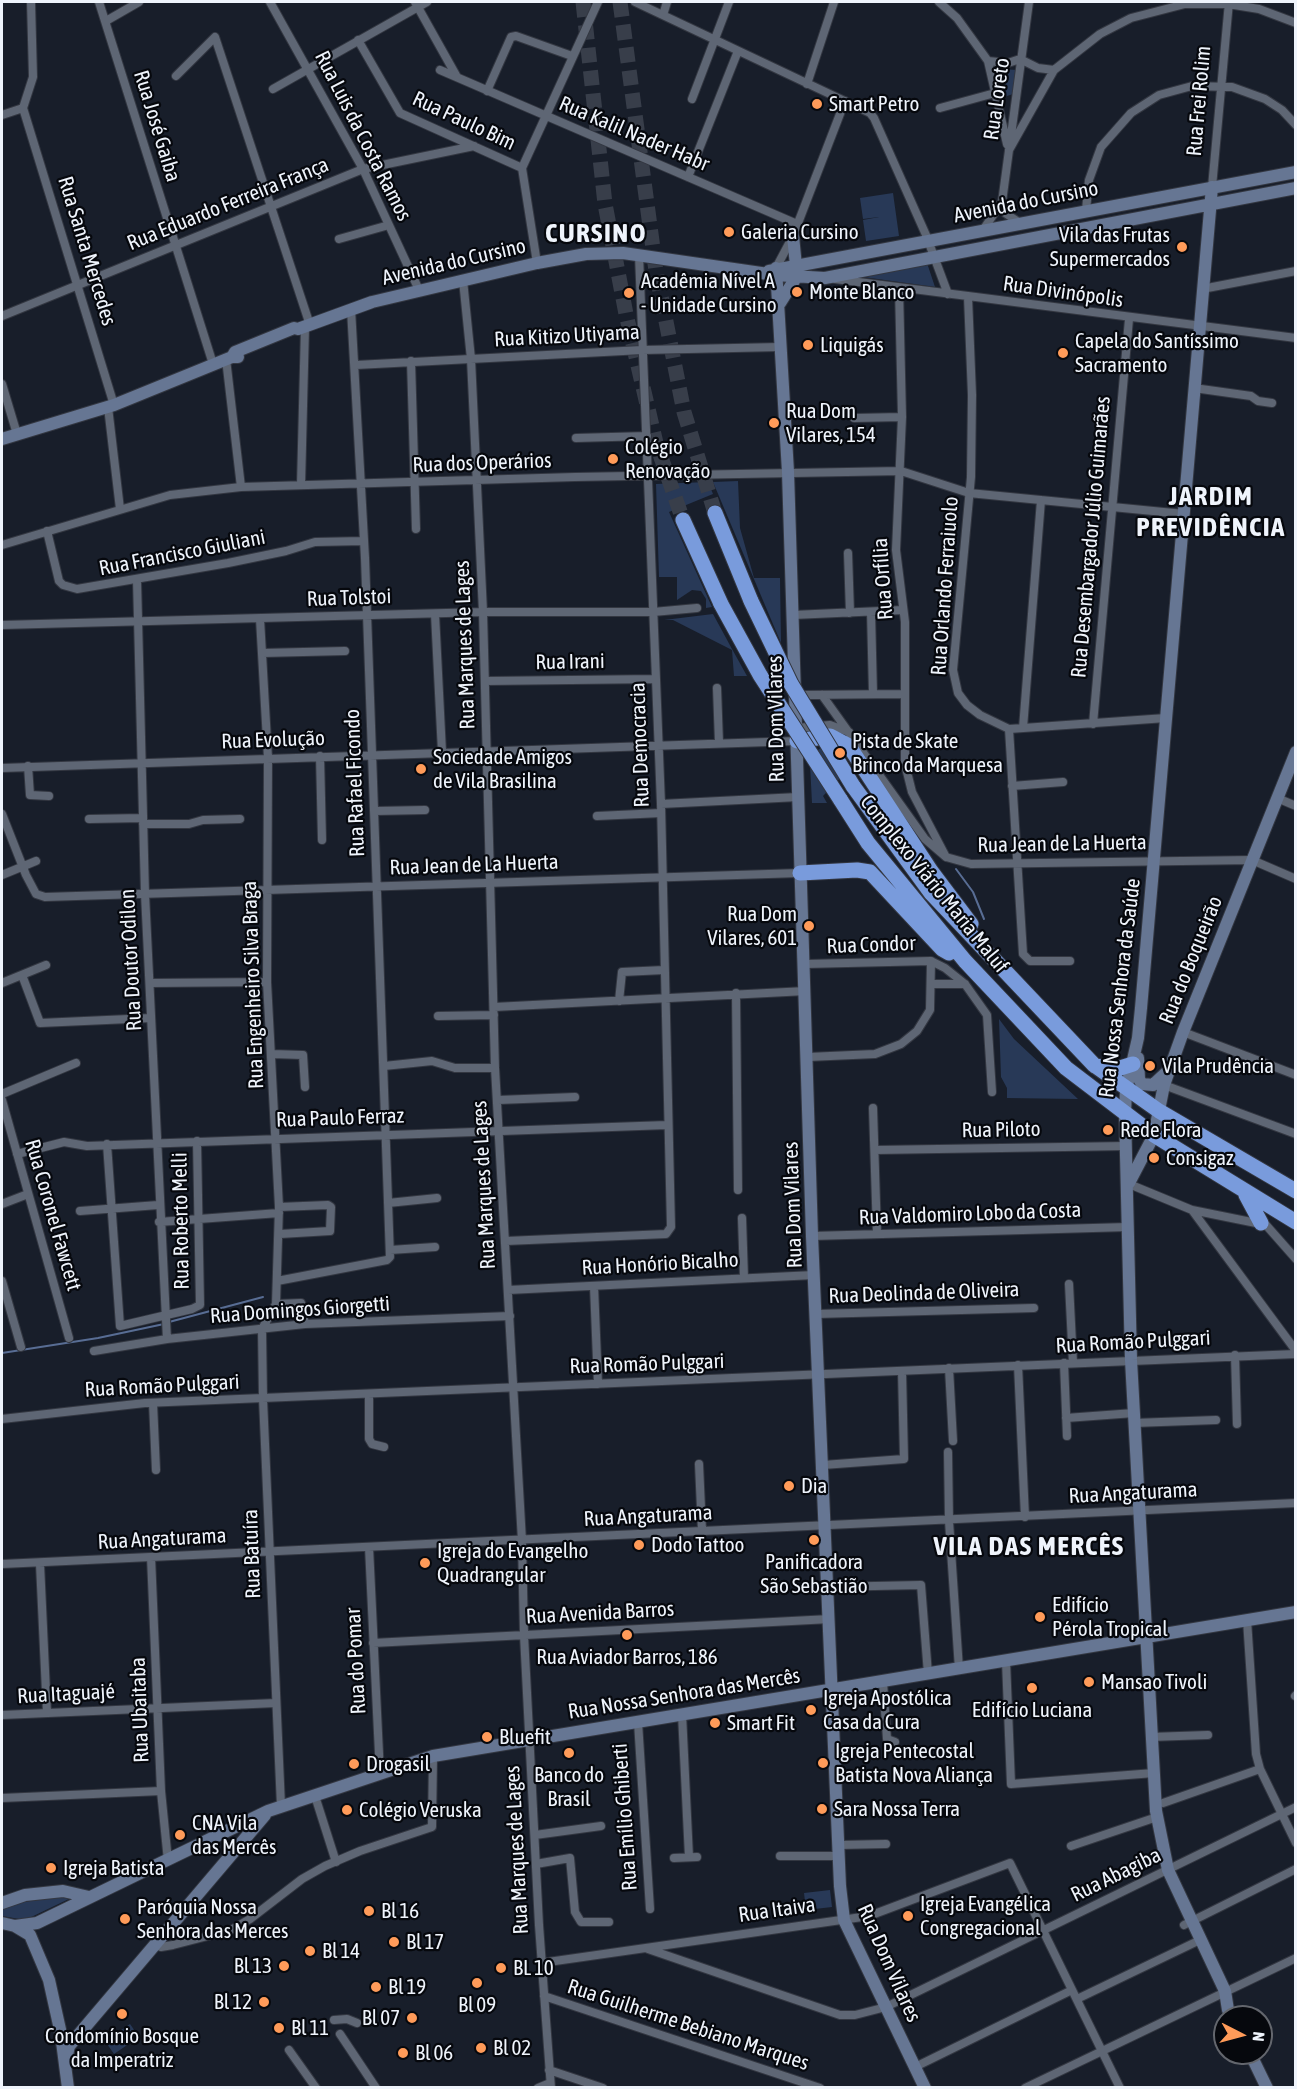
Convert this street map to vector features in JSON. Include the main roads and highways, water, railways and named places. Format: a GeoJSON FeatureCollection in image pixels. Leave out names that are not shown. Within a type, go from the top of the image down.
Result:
{"type":"FeatureCollection","features":[{"type":"Feature","properties":{"kind":"highway","name":"Complexo Viário Maria Maluf"},"geometry":{"type":"LineString","coordinates":[[715,513],[751,602],[791,684],[853,786],[931,893],[1094,1065],[1126,1090],[1159,1111],[1296,1191]]}},
{"type":"Feature","properties":{"kind":"highway","name":"Complexo Viário Maria Maluf"},"geometry":{"type":"LineString","coordinates":[[683,520],[721,604],[760,675],[868,843],[965,961],[1066,1068],[1154,1136],[1296,1222]]}},
{"type":"Feature","properties":{"kind":"highway"},"geometry":{"type":"LineString","coordinates":[[797,734],[830,736],[849,746],[991,957]]}},
{"type":"Feature","properties":{"kind":"highway"},"geometry":{"type":"LineString","coordinates":[[800,873],[857,870],[870,872],[942,949],[965,961]]}},
{"type":"Feature","properties":{"kind":"highway"},"geometry":{"type":"LineString","coordinates":[[1094,1065],[1117,1069],[1132,1064]]}},
{"type":"Feature","properties":{"kind":"highway"},"geometry":{"type":"LineString","coordinates":[[1242,1191],[1266,1225]]}},
{"type":"Feature","properties":{"kind":"main road","name":"Avenida do Cursino"},"geometry":{"type":"LineString","coordinates":[[2,439],[111,406],[213,364],[229,358],[237,358],[351,309],[419,290],[537,263],[586,254],[639,255],[772,272],[797,270],[983,230],[1296,172]]}},
{"type":"Feature","properties":{"kind":"main road","name":"Rua Frei Rolim"},"geometry":{"type":"LineString","coordinates":[[1211,204],[1212,187]]}},
{"type":"Feature","properties":{"kind":"main road","name":"Avenida do Cursino"},"geometry":{"type":"LineString","coordinates":[[797,270],[825,278],[1296,188]]}},
{"type":"Feature","properties":{"kind":"main road","name":"Rua Nossa Senhora da Saúde"},"geometry":{"type":"LineString","coordinates":[[1211,204],[1155,860],[1138,1038],[1126,1090],[1125,1114],[1129,1184],[1131,1360],[1146,1636],[1151,1819],[1165,1872],[1226,2005]]}},
{"type":"Feature","properties":{"kind":"main road"},"geometry":{"type":"LineString","coordinates":[[780,303],[797,270],[795,230]]}},
{"type":"Feature","properties":{"kind":"main road","name":"Rua Dom Vilares"},"geometry":{"type":"LineString","coordinates":[[772,272],[780,303],[780,347],[788,472],[812,1236],[844,1920],[926,2088]]}},
{"type":"Feature","properties":{"kind":"main road","name":"Rua do Boqueirão"},"geometry":{"type":"LineString","coordinates":[[1129,1184],[1154,1136],[1169,1069],[1296,752]]}},
{"type":"Feature","properties":{"kind":"main road"},"geometry":{"type":"LineString","coordinates":[[1138,1038],[1139,1082],[1146,1086],[1153,1085],[1169,1069]]}},
{"type":"Feature","properties":{"kind":"main road","name":"Rua Nossa Senhora das Mercês"},"geometry":{"type":"LineString","coordinates":[[15,1926],[37,1923],[268,1811],[433,1756],[1296,1612]]}},
{"type":"Feature","properties":{"kind":"main road","name":"Rua Nossa Senhora da Saúde"},"geometry":{"type":"LineString","coordinates":[[1151,1773],[1165,1872]]}},
{"type":"Feature","properties":{"kind":"main road"},"geometry":{"type":"LineString","coordinates":[[65,2064],[69,2046],[268,1811]]}},
{"type":"Feature","properties":{"kind":"main road"},"geometry":{"type":"LineString","coordinates":[[231,1829],[239,1839],[239,1846]]}},
{"type":"Feature","properties":{"kind":"main road"},"geometry":{"type":"LineString","coordinates":[[2,1903],[24,1895],[63,1891],[89,1897]]}},
{"type":"Feature","properties":{"kind":"main road"},"geometry":{"type":"LineString","coordinates":[[2,1923],[15,1926],[30,1935],[49,1980],[61,2034],[68,2088]]}},
{"type":"Feature","properties":{"kind":"main road"},"geometry":{"type":"LineString","coordinates":[[30,1935],[37,1923]]}},
{"type":"Feature","properties":{"kind":"main road"},"geometry":{"type":"LineString","coordinates":[[61,2034],[69,2046]]}},
{"type":"Feature","properties":{"kind":"main road"},"geometry":{"type":"LineString","coordinates":[[1256,2065],[1267,2088]]}},
{"type":"Feature","properties":{"kind":"waterway"},"geometry":{"type":"LineString","coordinates":[[956,869],[973,892],[984,919]]}},
{"type":"Feature","properties":{"kind":"waterway"},"geometry":{"type":"LineString","coordinates":[[169,1322],[263,1297]]}},
{"type":"Feature","properties":{"kind":"waterway"},"geometry":{"type":"LineString","coordinates":[[2,1353],[98,1338],[164,1324]]}},
{"type":"Feature","properties":{"kind":"tunnel"},"geometry":{"type":"LineString","coordinates":[[583,2],[605,204],[626,314],[656,443],[683,520]]}},
{"type":"Feature","properties":{"kind":"tunnel"},"geometry":{"type":"LineString","coordinates":[[620,2],[656,271],[684,412],[715,513]]}},
{"type":"Feature","properties":{"kind":"place","name":"Smart Petro"},"geometry":{"type":"Point","coordinates":[817,104]}},
{"type":"Feature","properties":{"kind":"place","name":"Galeria Cursino"},"geometry":{"type":"Point","coordinates":[729,232]}},
{"type":"Feature","properties":{"kind":"place","name":"Vila das Frutas Supermercados"},"geometry":{"type":"Point","coordinates":[1182,247]}},
{"type":"Feature","properties":{"kind":"place","name":"Monte Blanco"},"geometry":{"type":"Point","coordinates":[797,292]}},
{"type":"Feature","properties":{"kind":"place","name":"Acadêmia Nível A - Unidade Cursino"},"geometry":{"type":"Point","coordinates":[629,293]}},
{"type":"Feature","properties":{"kind":"place","name":"Liquigás"},"geometry":{"type":"Point","coordinates":[808,345]}},
{"type":"Feature","properties":{"kind":"place","name":"Capela do Santíssimo Sacramento"},"geometry":{"type":"Point","coordinates":[1063,353]}},
{"type":"Feature","properties":{"kind":"place","name":"Rua Dom Vilares, 154"},"geometry":{"type":"Point","coordinates":[774,423]}},
{"type":"Feature","properties":{"kind":"place","name":"Colégio Renovação"},"geometry":{"type":"Point","coordinates":[613,459]}},
{"type":"Feature","properties":{"kind":"place","name":"Pista de Skate Brinco da Marquesa"},"geometry":{"type":"Point","coordinates":[840,753]}},
{"type":"Feature","properties":{"kind":"place","name":"Sociedade Amigos de Vila Brasilina"},"geometry":{"type":"Point","coordinates":[421,769]}},
{"type":"Feature","properties":{"kind":"place","name":"Rua Dom Vilares, 601"},"geometry":{"type":"Point","coordinates":[809,926]}},
{"type":"Feature","properties":{"kind":"place","name":"Vila Prudência"},"geometry":{"type":"Point","coordinates":[1150,1066]}},
{"type":"Feature","properties":{"kind":"place","name":"Rede Flora"},"geometry":{"type":"Point","coordinates":[1108,1130]}},
{"type":"Feature","properties":{"kind":"place","name":"Consigaz"},"geometry":{"type":"Point","coordinates":[1154,1158]}},
{"type":"Feature","properties":{"kind":"place","name":"Dia"},"geometry":{"type":"Point","coordinates":[789,1486]}},
{"type":"Feature","properties":{"kind":"place","name":"Panificadora São Sebastião"},"geometry":{"type":"Point","coordinates":[814,1540]}},
{"type":"Feature","properties":{"kind":"place","name":"Dodo Tattoo"},"geometry":{"type":"Point","coordinates":[639,1545]}},
{"type":"Feature","properties":{"kind":"place","name":"Igreja do Evangelho Quadrangular"},"geometry":{"type":"Point","coordinates":[425,1563]}},
{"type":"Feature","properties":{"kind":"place","name":"Edifício Pérola Tropical"},"geometry":{"type":"Point","coordinates":[1040,1617]}},
{"type":"Feature","properties":{"kind":"place","name":"Rua Aviador Barros, 186"},"geometry":{"type":"Point","coordinates":[627,1635]}},
{"type":"Feature","properties":{"kind":"place","name":"Mansao Tivoli"},"geometry":{"type":"Point","coordinates":[1089,1682]}},
{"type":"Feature","properties":{"kind":"place","name":"Edifício Luciana"},"geometry":{"type":"Point","coordinates":[1032,1688]}},
{"type":"Feature","properties":{"kind":"place","name":"Igreja Apostólica Casa da Cura"},"geometry":{"type":"Point","coordinates":[811,1710]}},
{"type":"Feature","properties":{"kind":"place","name":"Smart Fit"},"geometry":{"type":"Point","coordinates":[715,1723]}},
{"type":"Feature","properties":{"kind":"place","name":"Bluefit"},"geometry":{"type":"Point","coordinates":[487,1737]}},
{"type":"Feature","properties":{"kind":"place","name":"Banco do Brasil"},"geometry":{"type":"Point","coordinates":[569,1753]}},
{"type":"Feature","properties":{"kind":"place","name":"Igreja Pentecostal Batista Nova Aliança"},"geometry":{"type":"Point","coordinates":[823,1763]}},
{"type":"Feature","properties":{"kind":"place","name":"Drogasil"},"geometry":{"type":"Point","coordinates":[354,1764]}},
{"type":"Feature","properties":{"kind":"place","name":"Sara Nossa Terra"},"geometry":{"type":"Point","coordinates":[822,1809]}},
{"type":"Feature","properties":{"kind":"place","name":"Colégio Veruska"},"geometry":{"type":"Point","coordinates":[347,1810]}},
{"type":"Feature","properties":{"kind":"place","name":"CNA Vila das Mercês"},"geometry":{"type":"Point","coordinates":[180,1835]}},
{"type":"Feature","properties":{"kind":"place","name":"Igreja Batista"},"geometry":{"type":"Point","coordinates":[51,1868]}},
{"type":"Feature","properties":{"kind":"place","name":"Bl 16"},"geometry":{"type":"Point","coordinates":[369,1911]}},
{"type":"Feature","properties":{"kind":"place","name":"Igreja Evangélica Congregacional"},"geometry":{"type":"Point","coordinates":[908,1916]}},
{"type":"Feature","properties":{"kind":"place","name":"Paróquia Nossa Senhora das Merces"},"geometry":{"type":"Point","coordinates":[125,1919]}},
{"type":"Feature","properties":{"kind":"place","name":"Bl 17"},"geometry":{"type":"Point","coordinates":[394,1942]}},
{"type":"Feature","properties":{"kind":"place","name":"Bl 14"},"geometry":{"type":"Point","coordinates":[310,1951]}},
{"type":"Feature","properties":{"kind":"place","name":"Bl 13"},"geometry":{"type":"Point","coordinates":[284,1966]}},
{"type":"Feature","properties":{"kind":"place","name":"BL 10"},"geometry":{"type":"Point","coordinates":[501,1968]}},
{"type":"Feature","properties":{"kind":"place","name":"Bl 09"},"geometry":{"type":"Point","coordinates":[477,1983]}},
{"type":"Feature","properties":{"kind":"place","name":"Bl 19"},"geometry":{"type":"Point","coordinates":[376,1987]}},
{"type":"Feature","properties":{"kind":"place","name":"Bl 12"},"geometry":{"type":"Point","coordinates":[264,2002]}},
{"type":"Feature","properties":{"kind":"place","name":"Condomínio Bosque da Imperatriz"},"geometry":{"type":"Point","coordinates":[122,2014]}},
{"type":"Feature","properties":{"kind":"place","name":"Bl 07"},"geometry":{"type":"Point","coordinates":[412,2018]}},
{"type":"Feature","properties":{"kind":"place","name":"Bl 11"},"geometry":{"type":"Point","coordinates":[279,2028]}},
{"type":"Feature","properties":{"kind":"place","name":"Bl 02"},"geometry":{"type":"Point","coordinates":[481,2048]}},
{"type":"Feature","properties":{"kind":"place","name":"Bl 06"},"geometry":{"type":"Point","coordinates":[403,2053]}},
{"type":"Feature","properties":{"kind":"district","name":"CURSINO"},"geometry":{"type":"Point","coordinates":[596,233]}},
{"type":"Feature","properties":{"kind":"district","name":"JARDIM PREVIDÊNCIA"},"geometry":{"type":"Point","coordinates":[1211,512]}},
{"type":"Feature","properties":{"kind":"district","name":"VILA DAS MERCÊS"},"geometry":{"type":"Point","coordinates":[1029,1546]}}]}
